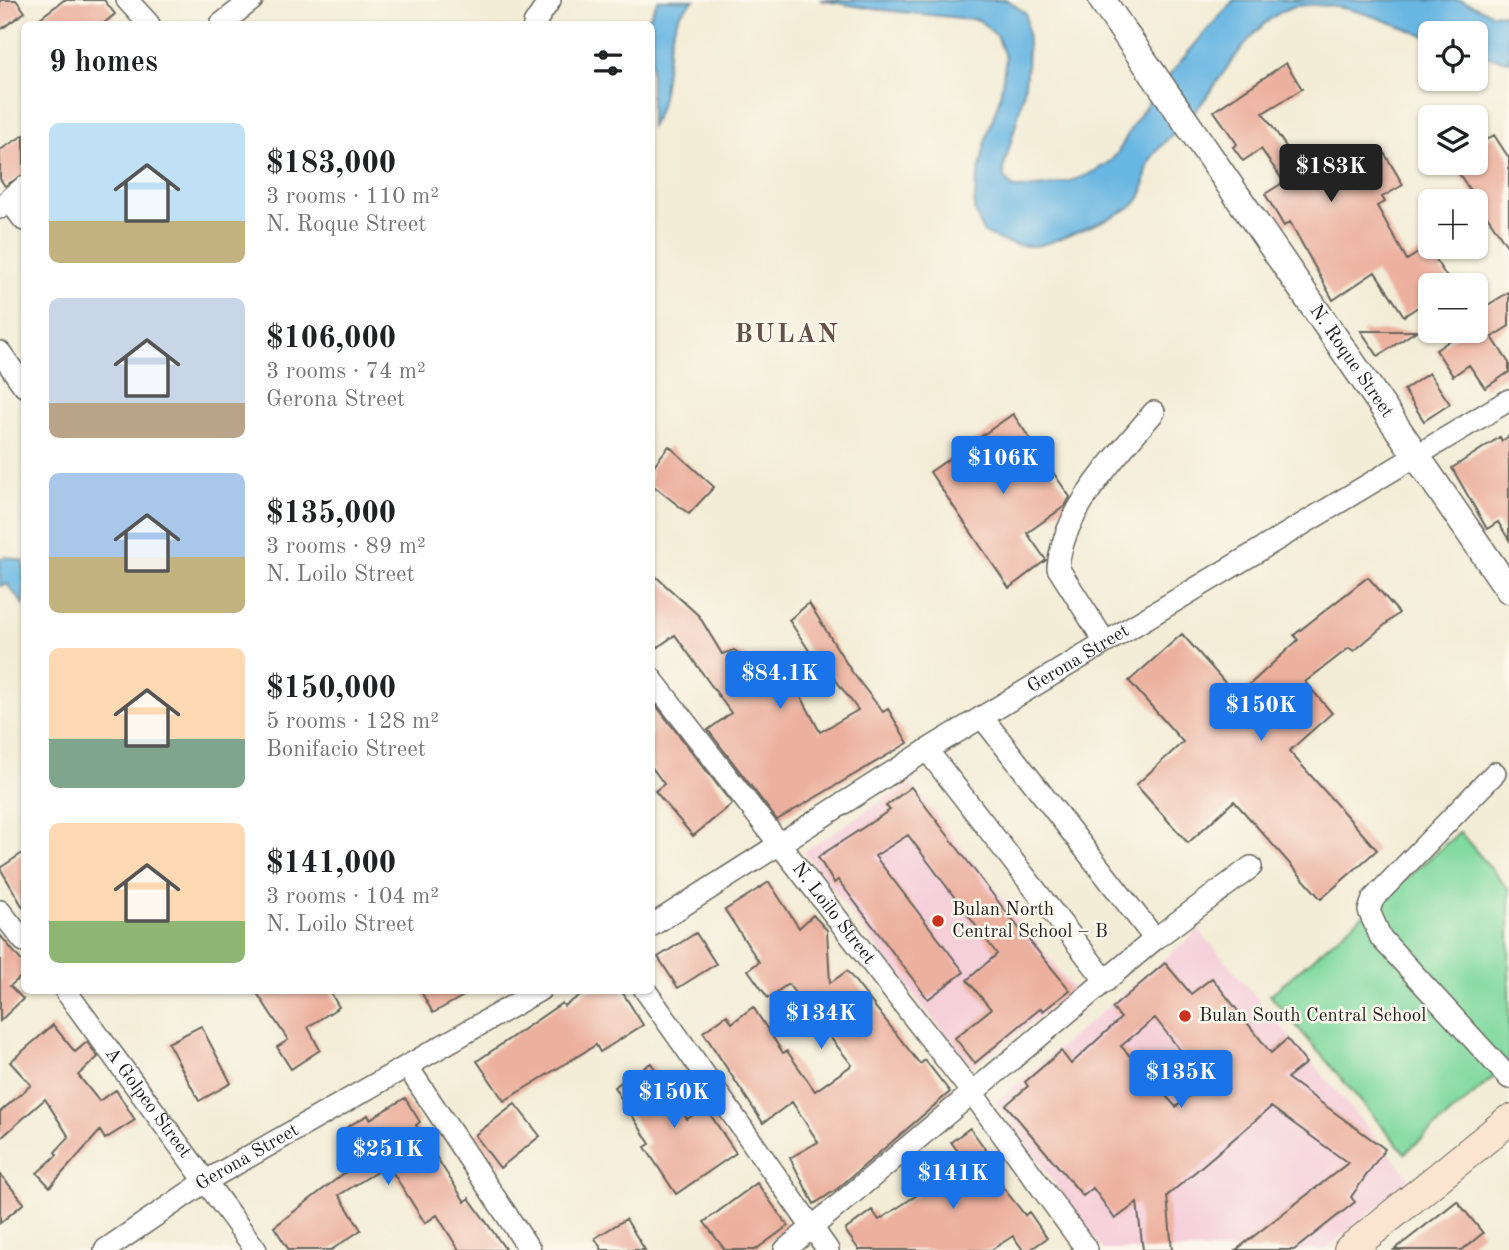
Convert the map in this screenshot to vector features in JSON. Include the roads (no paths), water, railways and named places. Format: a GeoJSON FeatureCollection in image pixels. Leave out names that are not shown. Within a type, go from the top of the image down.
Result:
{"type":"FeatureCollection","features":[{"type":"Feature","properties":{"kind":"main road"},"geometry":{"type":"LineString","coordinates":[[1349,1250],[1509,1120]]}},
{"type":"Feature","properties":{"kind":"street"},"geometry":{"type":"LineString","coordinates":[[127,0],[146,21]]}},
{"type":"Feature","properties":{"kind":"street"},"geometry":{"type":"LineString","coordinates":[[225,21],[252,0]]}},
{"type":"Feature","properties":{"kind":"street"},"geometry":{"type":"LineString","coordinates":[[536,21],[550,0]]}},
{"type":"Feature","properties":{"kind":"street","name":"N. Roque Street"},"geometry":{"type":"LineString","coordinates":[[1102,0],[1509,590]]}},
{"type":"Feature","properties":{"kind":"street"},"geometry":{"type":"LineString","coordinates":[[11,198],[21,215]]}},
{"type":"Feature","properties":{"kind":"street"},"geometry":{"type":"LineString","coordinates":[[0,352],[21,382]]}},
{"type":"Feature","properties":{"kind":"street","name":"Gerona Street"},"geometry":{"type":"LineString","coordinates":[[655,924],[927,750],[1509,400]]}},
{"type":"Feature","properties":{"kind":"street"},"geometry":{"type":"LineString","coordinates":[[1105,642],[1058,568],[1059,555],[1085,496],[1154,412]]}},
{"type":"Feature","properties":{"kind":"street","name":"N. Loilo Street"},"geometry":{"type":"LineString","coordinates":[[655,683],[973,1094],[1087,1250]]}},
{"type":"Feature","properties":{"kind":"street"},"geometry":{"type":"LineString","coordinates":[[982,717],[1156,939]]}},
{"type":"Feature","properties":{"kind":"street"},"geometry":{"type":"LineString","coordinates":[[927,750],[1106,981]]}},
{"type":"Feature","properties":{"kind":"street"},"geometry":{"type":"LineString","coordinates":[[1495,773],[1373,899],[1369,911],[1372,924],[1381,938],[1509,1078]]}},
{"type":"Feature","properties":{"kind":"street"},"geometry":{"type":"LineString","coordinates":[[785,1250],[1156,939],[1251,867]]}},
{"type":"Feature","properties":{"kind":"street"},"geometry":{"type":"LineString","coordinates":[[0,911],[21,937]]}},
{"type":"Feature","properties":{"kind":"street","name":"A Golpeo Street"},"geometry":{"type":"LineString","coordinates":[[72,994],[256,1250]]}},
{"type":"Feature","properties":{"kind":"street","name":"Gerona Street"},"geometry":{"type":"LineString","coordinates":[[104,1250],[206,1181],[533,994]]}},
{"type":"Feature","properties":{"kind":"street"},"geometry":{"type":"LineString","coordinates":[[648,994],[828,1250]]}},
{"type":"Feature","properties":{"kind":"street"},"geometry":{"type":"LineString","coordinates":[[407,1066],[530,1250]]}},
{"type":"Feature","properties":{"kind":"water"},"geometry":{"type":"Polygon","coordinates":[[[658,0],[694,0],[680,14],[673,29],[661,101],[655,118],[655,21],[648,21],[658,0]]]}},
{"type":"Feature","properties":{"kind":"water"},"geometry":{"type":"Polygon","coordinates":[[[820,0],[1008,0],[1026,14],[1028,55],[1024,91],[1004,166],[1004,178],[1014,188],[1038,187],[1073,180],[1111,160],[1156,92],[1234,0],[1460,0],[1491,13],[1509,15],[1509,61],[1488,57],[1488,21],[1418,21],[1418,33],[1365,14],[1331,6],[1297,6],[1282,11],[1254,34],[1198,108],[1156,152],[1149,164],[1142,193],[1136,203],[1103,221],[1054,241],[1041,245],[1019,246],[983,232],[974,209],[987,135],[1000,97],[1006,58],[997,36],[979,20],[873,9],[820,0]]]}},
{"type":"Feature","properties":{"kind":"water"},"geometry":{"type":"Polygon","coordinates":[[[0,558],[21,560],[21,601],[7,584],[0,586],[0,558]]]}},
{"type":"Feature","properties":{"kind":"place","name":"Bulan North Central School – B"},"geometry":{"type":"Point","coordinates":[938,921]}},
{"type":"Feature","properties":{"kind":"place","name":"Bulan South Central School"},"geometry":{"type":"Point","coordinates":[1185,1016]}},
{"type":"Feature","properties":{"kind":"district","name":"BULAN"},"geometry":{"type":"Point","coordinates":[787,335]}}]}
